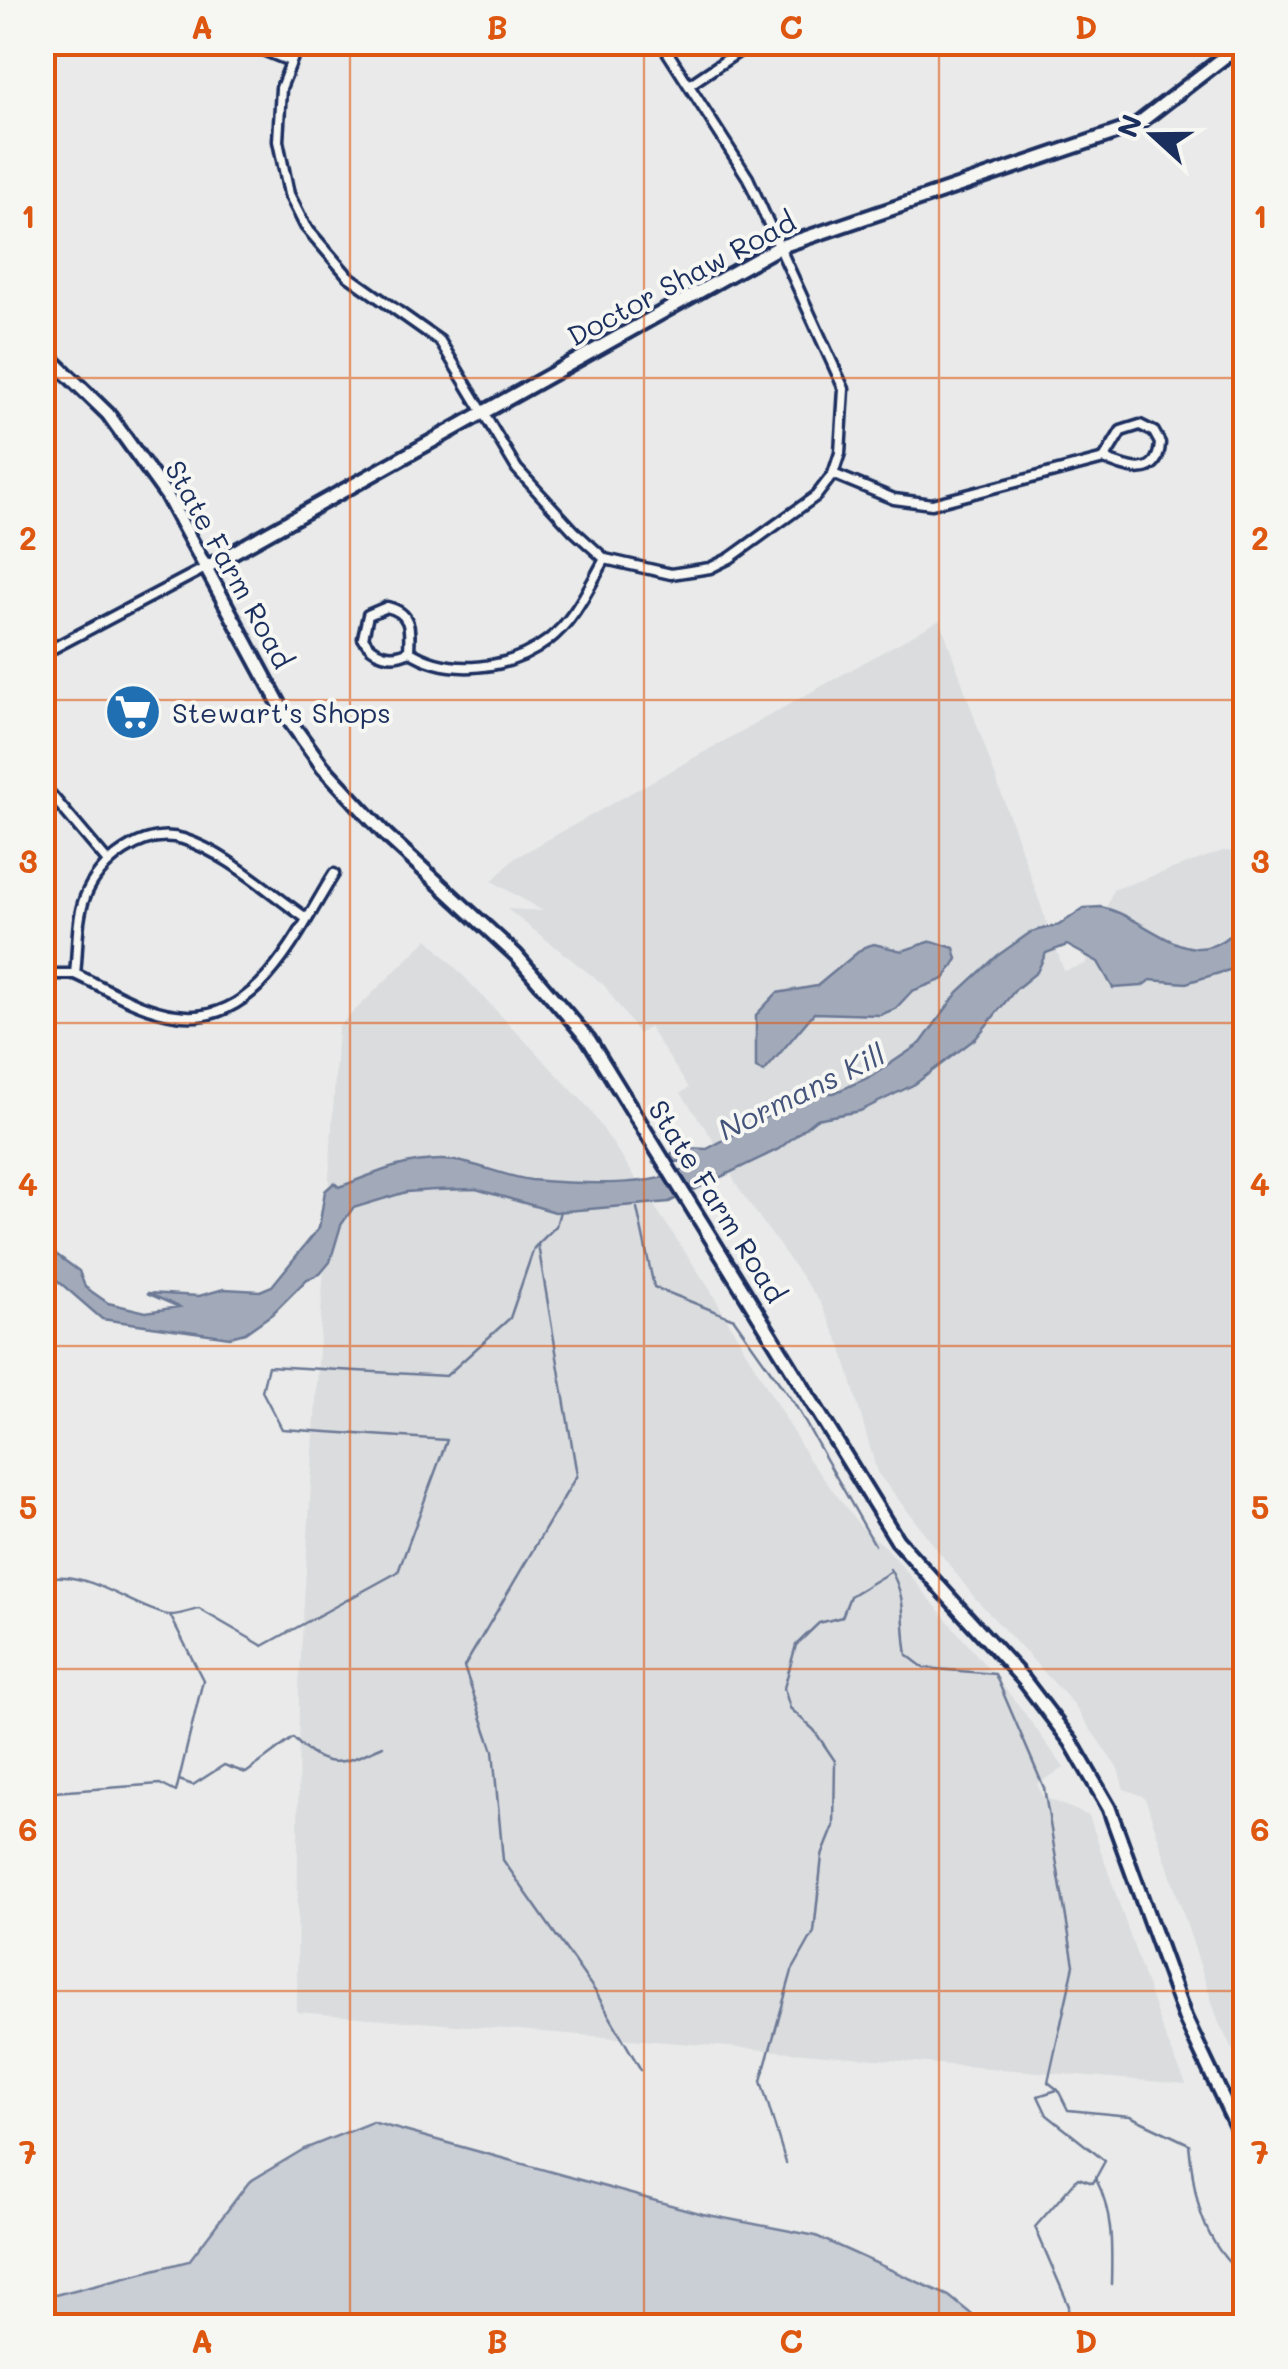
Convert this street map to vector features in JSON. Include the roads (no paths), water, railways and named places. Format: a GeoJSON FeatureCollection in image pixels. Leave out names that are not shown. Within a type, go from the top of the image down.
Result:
{"type":"FeatureCollection","features":[{"type":"Feature","properties":{"kind":"main road","name":"Doctor Shaw Road"},"geometry":{"type":"LineString","coordinates":[[207,567],[779,248],[1136,126],[1244,42]]}},
{"type":"Feature","properties":{"kind":"main road","name":"State Farm Road"},"geometry":{"type":"LineString","coordinates":[[42,350],[108,414],[136,449],[207,567],[286,716],[323,767],[353,802],[560,1002],[606,1066],[898,1540],[1023,1679],[1089,1772],[1124,1846],[1184,2018],[1246,2147]]}},
{"type":"Feature","properties":{"kind":"street"},"geometry":{"type":"LineString","coordinates":[[243,42],[290,61]]}},
{"type":"Feature","properties":{"kind":"street"},"geometry":{"type":"LineString","coordinates":[[299,42],[281,88],[278,141],[290,194],[306,226],[348,276],[440,341],[517,470],[605,559],[671,574],[710,568],[798,513],[833,474],[844,426],[844,389],[836,362],[748,178],[692,83],[661,42]]}},
{"type":"Feature","properties":{"kind":"street"},"geometry":{"type":"LineString","coordinates":[[692,83],[754,42]]}},
{"type":"Feature","properties":{"kind":"street"},"geometry":{"type":"LineString","coordinates":[[833,474],[894,499],[932,504],[1104,459],[1134,471],[1147,469],[1156,460],[1160,444],[1154,432],[1140,425],[1128,426],[1104,459]]}},
{"type":"Feature","properties":{"kind":"street"},"geometry":{"type":"LineString","coordinates":[[409,651],[409,622],[401,612],[382,606],[368,615],[362,630],[367,645],[387,655],[409,651],[428,664],[450,668],[490,665],[516,658],[548,641],[566,621],[605,559]]}},
{"type":"Feature","properties":{"kind":"street"},"geometry":{"type":"LineString","coordinates":[[42,654],[207,567]]}},
{"type":"Feature","properties":{"kind":"street"},"geometry":{"type":"LineString","coordinates":[[42,784],[108,862]]}},
{"type":"Feature","properties":{"kind":"street"},"geometry":{"type":"LineString","coordinates":[[76,974],[85,898],[108,862],[160,836],[181,838],[207,850],[306,918]]}},
{"type":"Feature","properties":{"kind":"street"},"geometry":{"type":"LineString","coordinates":[[42,974],[76,974],[141,1006],[176,1015],[202,1016],[234,1007],[261,985],[334,874]]}},
{"type":"Feature","properties":{"kind":"water"},"geometry":{"type":"Polygon","coordinates":[[[1101,907],[1192,948],[1209,947],[1227,938],[1245,918],[1246,965],[1186,983],[1150,980],[1142,986],[1113,988],[1098,962],[1067,945],[1046,953],[1037,972],[1016,989],[976,1038],[915,1084],[860,1111],[816,1119],[779,1149],[669,1202],[555,1212],[476,1189],[406,1192],[353,1208],[341,1225],[330,1262],[320,1274],[307,1279],[272,1314],[245,1333],[230,1337],[102,1319],[43,1268],[42,1230],[52,1240],[53,1252],[79,1271],[85,1287],[108,1303],[146,1312],[179,1307],[147,1293],[199,1296],[224,1289],[260,1291],[272,1286],[319,1228],[325,1191],[334,1183],[339,1187],[401,1165],[427,1161],[453,1161],[520,1178],[568,1183],[642,1181],[682,1171],[694,1161],[652,1163],[683,1148],[707,1149],[811,1093],[834,1093],[872,1076],[921,1043],[958,992],[997,956],[1031,932],[1059,925],[1084,908],[1101,907]]]}},
{"type":"Feature","properties":{"kind":"water"},"geometry":{"type":"Polygon","coordinates":[[[932,941],[954,948],[957,959],[944,979],[912,991],[895,1009],[880,1015],[814,1013],[764,1072],[756,1068],[756,1015],[777,993],[817,986],[864,947],[874,944],[902,951],[932,941]]]}},
{"type":"Feature","properties":{"kind":"waterway"},"geometry":{"type":"LineString","coordinates":[[637,1208],[654,1287],[734,1319],[797,1408],[875,1545]]}},
{"type":"Feature","properties":{"kind":"waterway"},"geometry":{"type":"LineString","coordinates":[[42,1579],[74,1578],[168,1615],[199,1609],[263,1646],[398,1572],[447,1440],[282,1429],[262,1391],[268,1366],[446,1376],[510,1318],[534,1248],[556,1226],[560,1211]]}},
{"type":"Feature","properties":{"kind":"waterway"},"geometry":{"type":"LineString","coordinates":[[538,1245],[577,1475],[464,1667],[493,1751],[503,1860],[595,1991],[641,2070]]}},
{"type":"Feature","properties":{"kind":"waterway"},"geometry":{"type":"LineString","coordinates":[[890,1569],[902,1601],[907,1655],[924,1668],[995,1674],[1044,1788],[1074,1965],[1048,2082],[1058,2090],[1068,2110],[1130,2116],[1189,2144],[1202,2218],[1219,2249],[1246,2279]]}},
{"type":"Feature","properties":{"kind":"waterway"},"geometry":{"type":"LineString","coordinates":[[786,2163],[761,2081],[792,1971],[814,1932],[822,1856],[834,1826],[835,1761],[814,1730],[790,1708],[784,1688],[796,1645],[819,1623],[842,1617],[850,1596],[890,1572]]}},
{"type":"Feature","properties":{"kind":"waterway"},"geometry":{"type":"LineString","coordinates":[[42,1793],[160,1784],[176,1792],[203,1680],[170,1615]]}},
{"type":"Feature","properties":{"kind":"waterway"},"geometry":{"type":"LineString","coordinates":[[179,1780],[193,1785],[224,1765],[246,1773],[293,1738],[316,1757],[336,1762],[383,1746]]}},
{"type":"Feature","properties":{"kind":"waterway"},"geometry":{"type":"LineString","coordinates":[[1057,2090],[1038,2096],[1047,2115],[1105,2161],[1093,2183],[1078,2178],[1035,2227],[1069,2306],[1064,2326]]}},
{"type":"Feature","properties":{"kind":"waterway"},"geometry":{"type":"LineString","coordinates":[[42,2114],[50,2123]]}},
{"type":"Feature","properties":{"kind":"waterway"},"geometry":{"type":"LineString","coordinates":[[1096,2179],[1108,2217],[1111,2284]]}},
{"type":"Feature","properties":{"kind":"place","name":"Stewart's Shops"},"geometry":{"type":"Point","coordinates":[133,712]}},
{"type":"Feature","properties":{"kind":"water label","name":"Normans Kill"},"geometry":{"type":"Point","coordinates":[801,1091]}}]}
